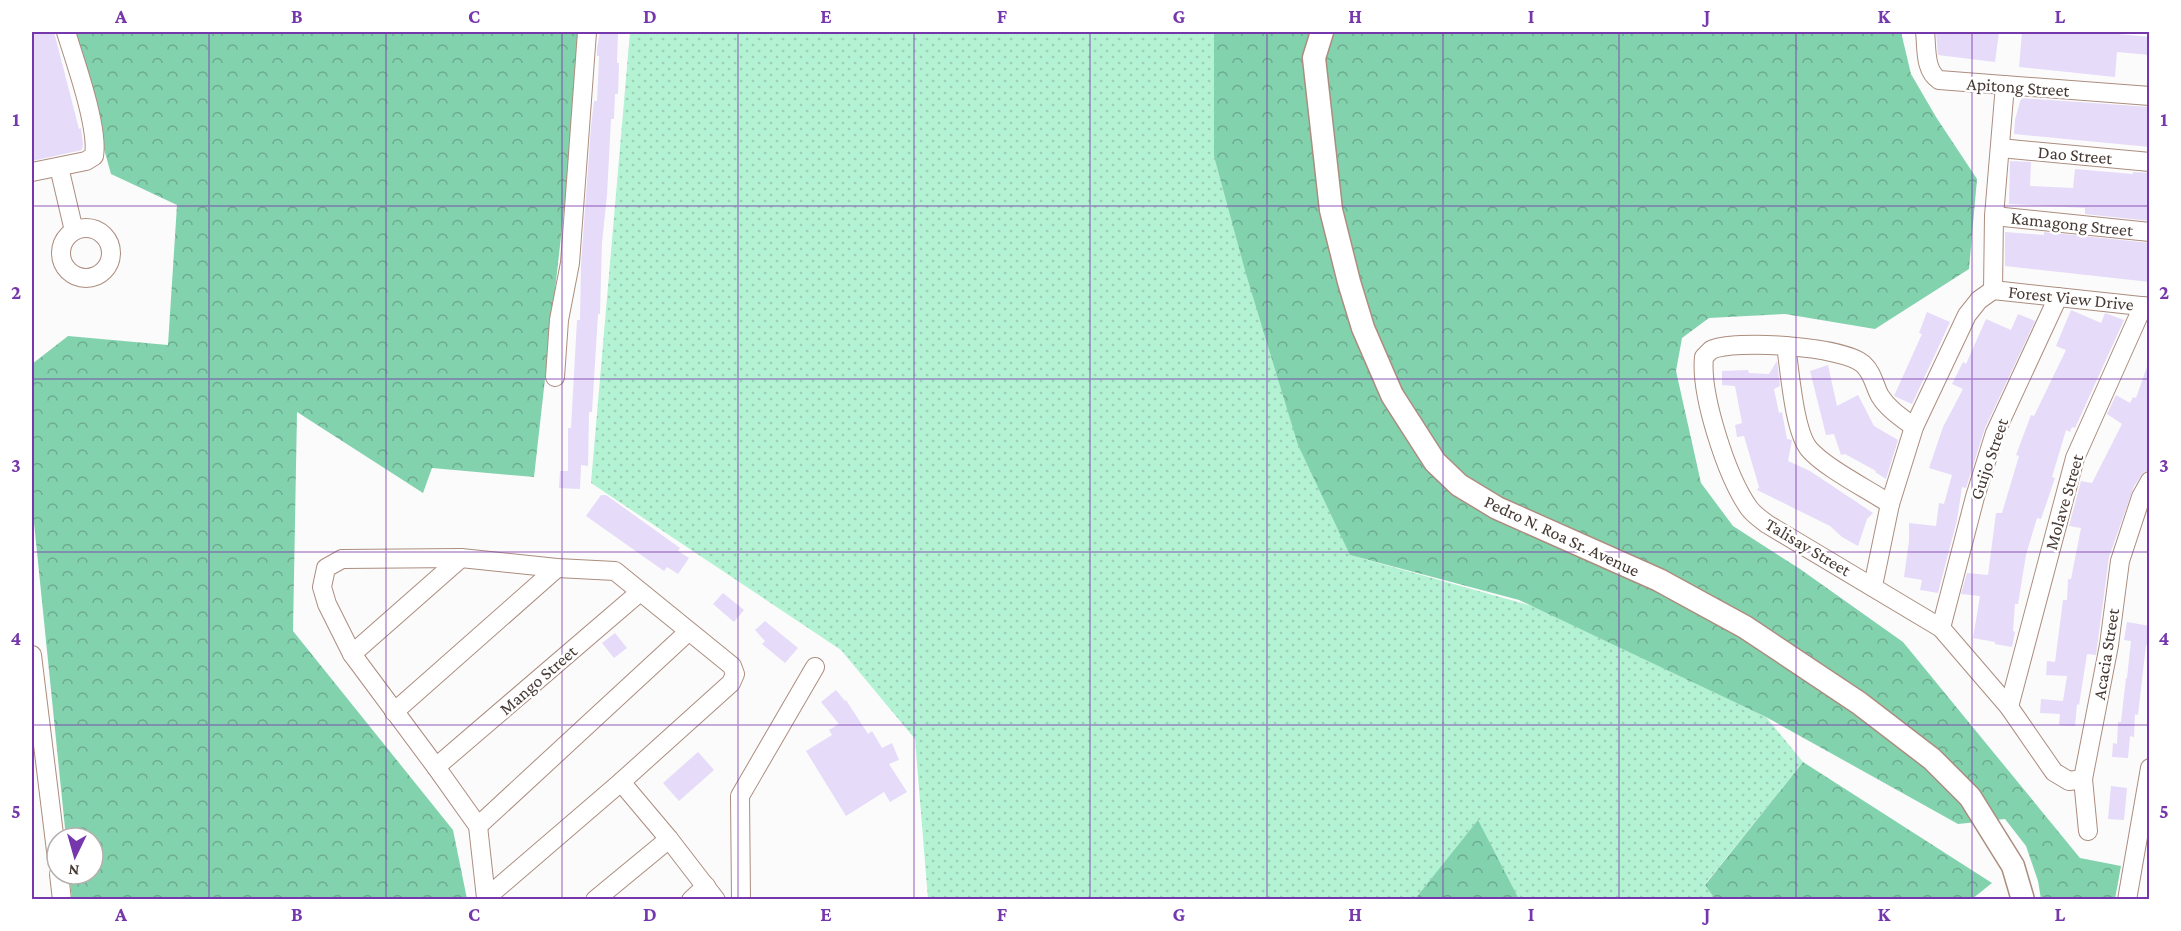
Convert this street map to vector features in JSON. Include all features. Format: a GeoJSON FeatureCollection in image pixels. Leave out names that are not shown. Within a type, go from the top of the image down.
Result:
{"type":"FeatureCollection","features":[{"type":"Feature","properties":{"kind":"main road","name":"Pedro N. Roa Sr. Avenue"},"geometry":{"type":"LineString","coordinates":[[1322,32],[1314,58],[1331,210],[1349,282],[1363,328],[1392,395],[1435,462],[1459,485],[1497,508],[1659,580],[1745,627],[1859,703],[1932,759],[1970,797],[2013,866],[2023,900]]}},
{"type":"Feature","properties":{"kind":"street"},"geometry":{"type":"LineString","coordinates":[[32,172],[86,161],[94,156],[96,145],[82,84],[66,32]]}},
{"type":"Feature","properties":{"kind":"street"},"geometry":{"type":"LineString","coordinates":[[555,376],[559,320],[570,263],[587,32]]}},
{"type":"Feature","properties":{"kind":"street","name":"Apitong Street"},"geometry":{"type":"LineString","coordinates":[[1925,32],[1928,65],[1938,80],[2150,96]]}},
{"type":"Feature","properties":{"kind":"street"},"geometry":{"type":"LineString","coordinates":[[1873,586],[1890,504],[1914,427],[1967,315],[1979,300],[1993,290],[1994,216],[2005,85]]}},
{"type":"Feature","properties":{"kind":"street","name":"Dao Street"},"geometry":{"type":"LineString","coordinates":[[2000,148],[2150,162]]}},
{"type":"Feature","properties":{"kind":"street"},"geometry":{"type":"LineString","coordinates":[[59,167],[74,231]]}},
{"type":"Feature","properties":{"kind":"street","name":"Kamagong Street"},"geometry":{"type":"LineString","coordinates":[[1994,216],[2150,232]]}},
{"type":"Feature","properties":{"kind":"street","name":"Forest View Drive"},"geometry":{"type":"LineString","coordinates":[[1993,290],[2146,307]]}},
{"type":"Feature","properties":{"kind":"street","name":"Guijo Street"},"geometry":{"type":"LineString","coordinates":[[1941,628],[1975,497],[1995,434],[2058,297]]}},
{"type":"Feature","properties":{"kind":"street","name":"Molave Street"},"geometry":{"type":"LineString","coordinates":[[2009,706],[2075,458],[2146,307]]}},
{"type":"Feature","properties":{"kind":"street"},"geometry":{"type":"LineString","coordinates":[[1786,346],[1798,421],[1809,449],[1824,462],[1890,504]]}},
{"type":"Feature","properties":{"kind":"street","name":"Talisay Street"},"geometry":{"type":"LineString","coordinates":[[1914,427],[1887,406],[1871,373],[1862,363],[1846,354],[1825,349],[1786,346],[1725,347],[1710,351],[1704,357],[1707,391],[1719,444],[1734,481],[1750,510],[1767,524],[1941,628],[2009,706],[2054,772],[2069,781],[2083,779]]}},
{"type":"Feature","properties":{"kind":"street","name":"Acacia Street"},"geometry":{"type":"LineString","coordinates":[[2088,831],[2083,779],[2109,645],[2120,561],[2141,497],[2150,482]]}},
{"type":"Feature","properties":{"kind":"street"},"geometry":{"type":"LineString","coordinates":[[352,654],[461,558]]}},
{"type":"Feature","properties":{"kind":"street"},"geometry":{"type":"LineString","coordinates":[[461,558],[557,568],[615,571],[732,666],[735,674],[731,683],[487,899],[478,826],[352,654],[325,596],[322,587],[326,568],[342,559],[461,558]]}},
{"type":"Feature","properties":{"kind":"street"},"geometry":{"type":"LineString","coordinates":[[394,712],[557,568]]}},
{"type":"Feature","properties":{"kind":"street","name":"Mango Street"},"geometry":{"type":"LineString","coordinates":[[436,767],[640,592]]}},
{"type":"Feature","properties":{"kind":"street"},"geometry":{"type":"LineString","coordinates":[[478,826],[688,632]]}},
{"type":"Feature","properties":{"kind":"street"},"geometry":{"type":"LineString","coordinates":[[32,655],[53,826]]}},
{"type":"Feature","properties":{"kind":"street"},"geometry":{"type":"LineString","coordinates":[[741,900],[740,796],[815,667]]}},
{"type":"Feature","properties":{"kind":"street"},"geometry":{"type":"LineString","coordinates":[[2127,900],[2149,770]]}},
{"type":"Feature","properties":{"kind":"street"},"geometry":{"type":"LineString","coordinates":[[621,782],[711,893],[691,900]]}},
{"type":"Feature","properties":{"kind":"street"},"geometry":{"type":"LineString","coordinates":[[595,900],[669,839]]}},
{"type":"Feature","properties":{"kind":"green space"},"geometry":{"type":"Polygon","coordinates":[[[71,32],[584,32],[534,477],[432,468],[423,493],[297,412],[293,631],[453,830],[467,899],[72,899],[70,886],[105,886],[105,826],[65,826],[32,503],[32,364],[68,336],[168,345],[177,205],[111,174],[71,32]]]}},
{"type":"Feature","properties":{"kind":"green space"},"geometry":{"type":"Polygon","coordinates":[[[630,32],[1221,32],[1350,555],[1536,607],[1766,717],[1803,762],[1705,884],[1715,899],[1519,899],[1478,821],[1415,899],[928,899],[915,739],[841,650],[591,483],[630,32]]]}},
{"type":"Feature","properties":{"kind":"green space"},"geometry":{"type":"Polygon","coordinates":[[[1214,32],[1901,32],[1911,74],[1977,179],[1969,269],[1875,329],[1785,314],[1709,318],[1682,338],[1676,371],[1701,483],[1733,526],[1800,569],[1903,642],[2080,858],[2121,866],[2115,899],[2041,899],[2038,881],[2026,846],[2005,819],[1958,824],[1766,717],[1519,600],[1350,555],[1298,445],[1246,274],[1214,156],[1214,32]]]}},
{"type":"Feature","properties":{"kind":"green space"},"geometry":{"type":"Polygon","coordinates":[[[1803,762],[1992,883],[1972,899],[1715,899],[1705,885],[1803,762]]]}},
{"type":"Feature","properties":{"kind":"green space"},"geometry":{"type":"Polygon","coordinates":[[[1478,820],[1519,899],[1415,899],[1478,820]]]}},
{"type":"Feature","properties":{"kind":"building"},"geometry":{"type":"Polygon","coordinates":[[[32,32],[54,32],[79,129],[81,128],[83,144],[82,150],[32,161],[32,32]]]}},
{"type":"Feature","properties":{"kind":"building"},"geometry":{"type":"Polygon","coordinates":[[[600,32],[618,32],[617,63],[619,63],[618,94],[615,94],[614,119],[611,119],[602,243],[600,314],[598,314],[592,412],[589,412],[588,466],[581,465],[580,489],[559,488],[560,471],[568,471],[568,428],[571,428],[577,320],[580,320],[581,265],[591,126],[594,101],[597,101],[599,56],[597,56],[597,48],[600,32]]]}},
{"type":"Feature","properties":{"kind":"building"},"geometry":{"type":"Polygon","coordinates":[[[1936,32],[1999,32],[1995,62],[1938,55],[1936,32]]]}},
{"type":"Feature","properties":{"kind":"building"},"geometry":{"type":"Polygon","coordinates":[[[2022,32],[2096,32],[2150,37],[2150,55],[2117,52],[2115,77],[2019,67],[2022,32]]]}},
{"type":"Feature","properties":{"kind":"building"},"geometry":{"type":"Polygon","coordinates":[[[2021,98],[2150,107],[2150,147],[2014,134],[2021,98]]]}},
{"type":"Feature","properties":{"kind":"building"},"geometry":{"type":"Polygon","coordinates":[[[2010,161],[2031,162],[2030,186],[2073,188],[2075,169],[2133,174],[2133,172],[2150,173],[2150,221],[2085,214],[2085,208],[2009,204],[2010,161]]]}},
{"type":"Feature","properties":{"kind":"building"},"geometry":{"type":"Polygon","coordinates":[[[2005,232],[2044,235],[2044,232],[2150,243],[2150,282],[2005,266],[2005,232]]]}},
{"type":"Feature","properties":{"kind":"building"},"geometry":{"type":"Polygon","coordinates":[[[2071,310],[2101,323],[2105,313],[2124,320],[2075,428],[2072,427],[2070,432],[2066,430],[2052,477],[2055,478],[2041,519],[2037,518],[2026,555],[2018,604],[2015,604],[2013,631],[2015,632],[2012,647],[1995,644],[1995,642],[1973,638],[1980,596],[1961,594],[1967,573],[1988,575],[1996,513],[2002,513],[2019,456],[2016,455],[2031,415],[2034,416],[2066,350],[2056,346],[2071,310]]]}},
{"type":"Feature","properties":{"kind":"building"},"geometry":{"type":"Polygon","coordinates":[[[1927,312],[1950,322],[1912,404],[1894,396],[1922,334],[1919,333],[1927,312]]]}},
{"type":"Feature","properties":{"kind":"building"},"geometry":{"type":"Polygon","coordinates":[[[2018,314],[2035,321],[1985,428],[1966,488],[1962,487],[1957,520],[1938,593],[1920,590],[1922,580],[1904,577],[1909,523],[1936,526],[1939,503],[1944,504],[1952,475],[1929,468],[1943,427],[1963,389],[1952,384],[1963,362],[1966,364],[1986,319],[2011,330],[2018,314]]]}},
{"type":"Feature","properties":{"kind":"building"},"geometry":{"type":"Polygon","coordinates":[[[1777,361],[1780,386],[1774,389],[1779,413],[1782,412],[1787,439],[1792,440],[1788,461],[1810,471],[1873,513],[1867,519],[1858,546],[1842,537],[1830,526],[1757,490],[1759,487],[1744,436],[1737,437],[1735,425],[1742,423],[1735,386],[1722,385],[1722,371],[1748,370],[1749,373],[1769,374],[1777,361]]]}},
{"type":"Feature","properties":{"kind":"building"},"geometry":{"type":"Polygon","coordinates":[[[2148,364],[2150,470],[2144,472],[2134,486],[2109,557],[2096,655],[2087,654],[2075,726],[2059,725],[2060,714],[2040,713],[2041,699],[2063,701],[2067,676],[2046,675],[2047,661],[2055,662],[2063,600],[2067,600],[2068,579],[2071,579],[2081,528],[2069,526],[2081,481],[2092,483],[2122,424],[2107,414],[2116,395],[2130,403],[2133,397],[2136,398],[2148,364]]]}},
{"type":"Feature","properties":{"kind":"building"},"geometry":{"type":"Polygon","coordinates":[[[1828,365],[1837,406],[1858,395],[1874,426],[1898,440],[1886,479],[1845,454],[1841,455],[1834,434],[1826,435],[1810,371],[1828,365]]]}},
{"type":"Feature","properties":{"kind":"building"},"geometry":{"type":"Polygon","coordinates":[[[601,495],[606,495],[680,548],[678,551],[689,558],[678,574],[667,567],[664,571],[586,516],[601,495]]]}},
{"type":"Feature","properties":{"kind":"building"},"geometry":{"type":"Polygon","coordinates":[[[723,593],[744,610],[734,622],[713,604],[723,593]]]}},
{"type":"Feature","properties":{"kind":"building"},"geometry":{"type":"Polygon","coordinates":[[[765,621],[798,648],[785,663],[762,644],[765,641],[755,630],[765,621]]]}},
{"type":"Feature","properties":{"kind":"building"},"geometry":{"type":"Polygon","coordinates":[[[2127,622],[2150,626],[2150,646],[2146,645],[2138,715],[2135,714],[2134,737],[2130,736],[2128,758],[2112,757],[2113,743],[2117,744],[2118,722],[2121,722],[2127,678],[2131,641],[2124,640],[2127,622]]]}},
{"type":"Feature","properties":{"kind":"building"},"geometry":{"type":"Polygon","coordinates":[[[615,633],[627,648],[614,658],[602,643],[615,633]]]}},
{"type":"Feature","properties":{"kind":"building"},"geometry":{"type":"Polygon","coordinates":[[[836,690],[846,700],[868,734],[872,731],[882,748],[892,743],[899,760],[889,764],[907,792],[890,802],[884,792],[846,816],[806,751],[832,735],[829,730],[839,724],[821,702],[836,690]]]}},
{"type":"Feature","properties":{"kind":"building"},"geometry":{"type":"Polygon","coordinates":[[[698,752],[714,770],[679,801],[663,783],[698,752]]]}},
{"type":"Feature","properties":{"kind":"building"},"geometry":{"type":"Polygon","coordinates":[[[2111,786],[2127,788],[2124,820],[2108,819],[2111,786]]]}}]}
